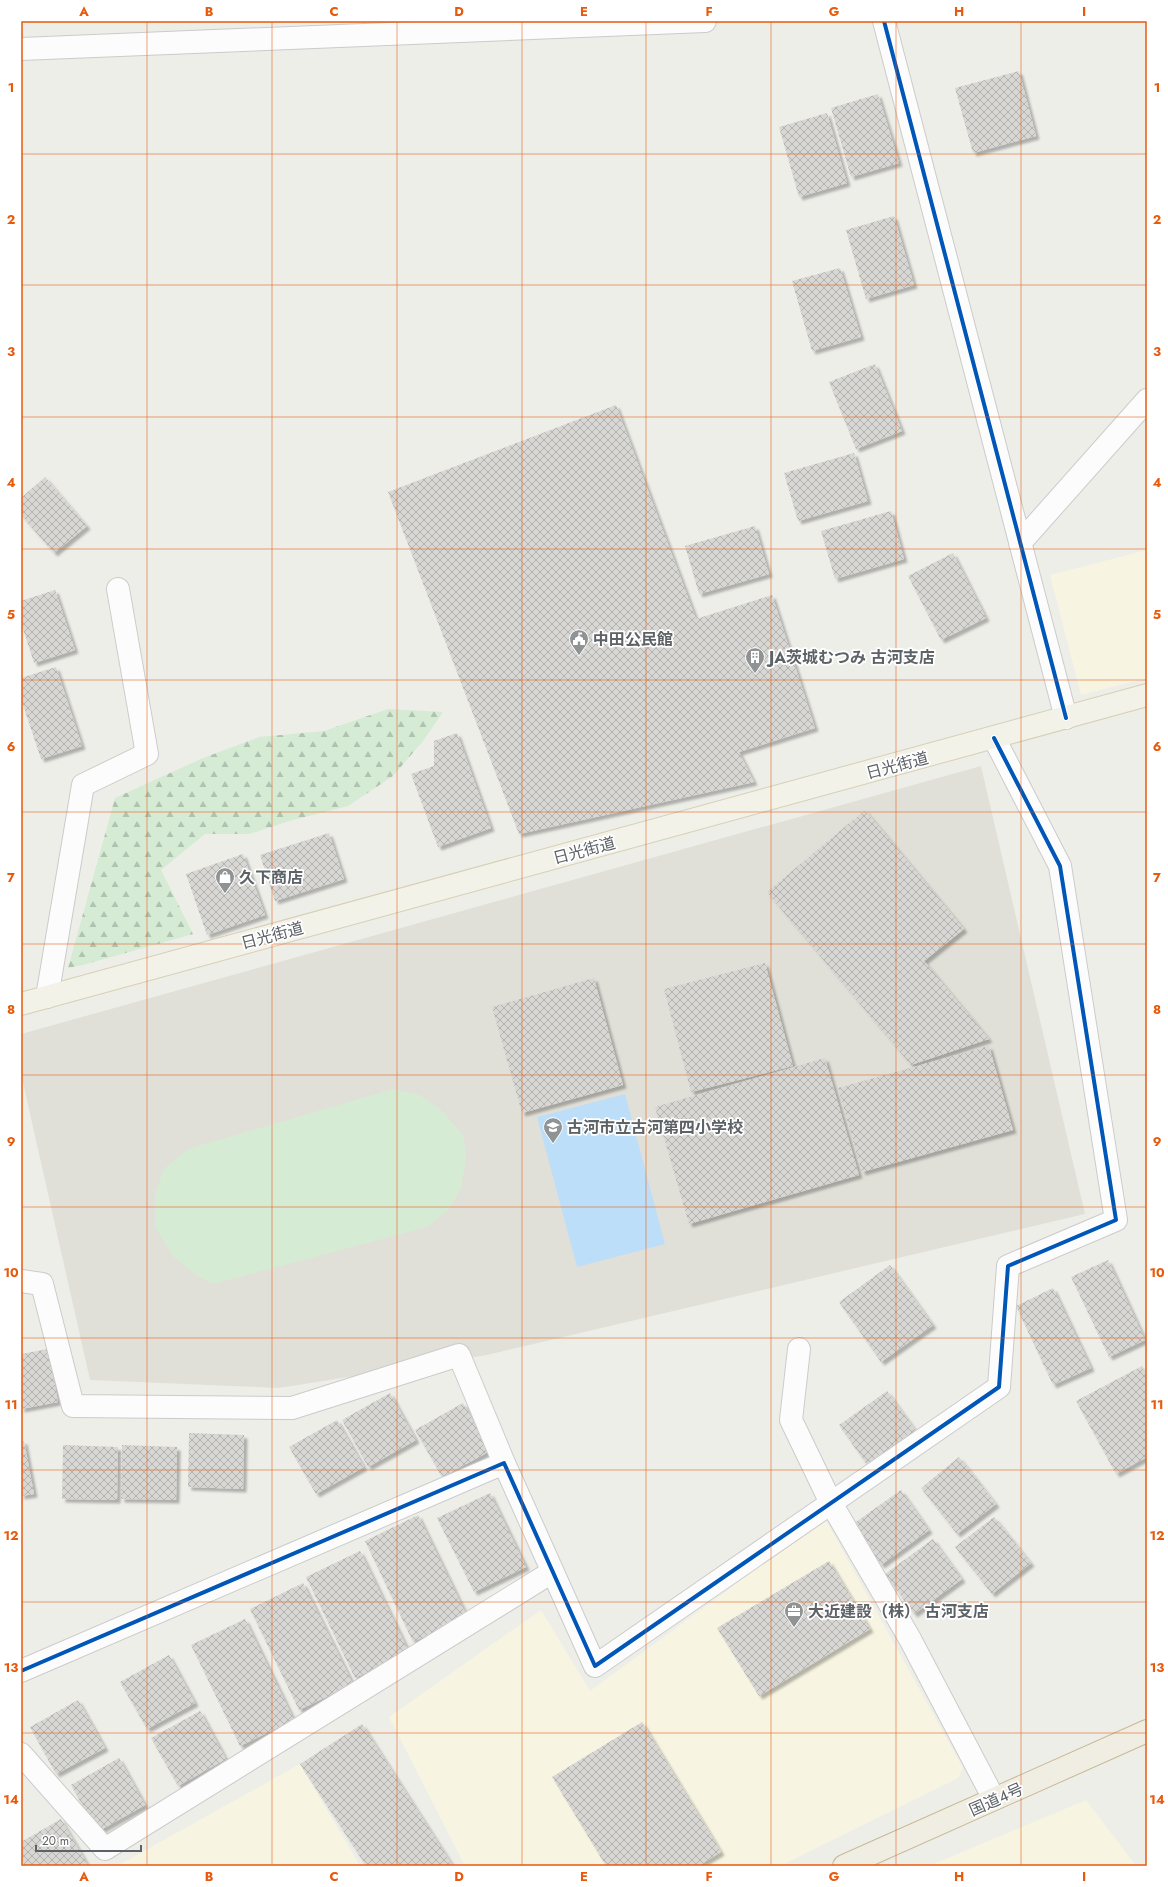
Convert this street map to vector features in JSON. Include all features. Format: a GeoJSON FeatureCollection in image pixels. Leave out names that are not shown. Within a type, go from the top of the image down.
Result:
{"type":"FeatureCollection","features":[{"type":"Feature","properties":{"kind":"highway","name":"国道4号"},"geometry":{"type":"LineString","coordinates":[[844,1866],[1147,1731]]}},
{"type":"Feature","properties":{"kind":"main road","name":"日光街道"},"geometry":{"type":"LineString","coordinates":[[21,1004],[1147,695]]}},
{"type":"Feature","properties":{"kind":"street"},"geometry":{"type":"LineString","coordinates":[[21,49],[704,21]]}},
{"type":"Feature","properties":{"kind":"street"},"geometry":{"type":"LineString","coordinates":[[884,21],[1066,718]]}},
{"type":"Feature","properties":{"kind":"street"},"geometry":{"type":"LineString","coordinates":[[1020,543],[1147,400]]}},
{"type":"Feature","properties":{"kind":"street"},"geometry":{"type":"LineString","coordinates":[[47,997],[83,785],[147,754],[118,589]]}},
{"type":"Feature","properties":{"kind":"street"},"geometry":{"type":"LineString","coordinates":[[21,1281],[42,1284],[73,1406],[292,1408],[459,1356],[504,1463],[595,1666],[999,1387],[1008,1266],[1116,1220],[1060,866],[994,738]]}},
{"type":"Feature","properties":{"kind":"street"},"geometry":{"type":"LineString","coordinates":[[799,1349],[791,1420],[831,1503],[910,1639],[994,1799]]}},
{"type":"Feature","properties":{"kind":"street"},"geometry":{"type":"LineString","coordinates":[[21,1671],[504,1463]]}},
{"type":"Feature","properties":{"kind":"street"},"geometry":{"type":"LineString","coordinates":[[21,1754],[105,1849],[552,1572]]}},
{"type":"Feature","properties":{"kind":"shaded area"},"geometry":{"type":"Polygon","coordinates":[[[1147,550],[1147,678],[1081,695],[1050,575],[1147,550]]]}},
{"type":"Feature","properties":{"kind":"shaded area","name":"古河市立古河第四小学校"},"geometry":{"type":"Polygon","coordinates":[[[981,766],[1085,1214],[487,1355],[279,1388],[90,1380],[21,1074],[21,1034],[981,766]]]}},
{"type":"Feature","properties":{"kind":"shaded area"},"geometry":{"type":"Polygon","coordinates":[[[825,1519],[963,1768],[958,1778],[780,1866],[465,1866],[389,1717],[541,1610],[590,1691],[825,1519]]]}},
{"type":"Feature","properties":{"kind":"shaded area"},"geometry":{"type":"Polygon","coordinates":[[[300,1764],[360,1866],[119,1865],[300,1764]]]}},
{"type":"Feature","properties":{"kind":"shaded area"},"geometry":{"type":"Polygon","coordinates":[[[1086,1800],[1136,1866],[929,1866],[1086,1800]]]}},
{"type":"Feature","properties":{"kind":"green space"},"geometry":{"type":"Polygon","coordinates":[[[388,709],[443,712],[423,741],[393,776],[348,806],[293,820],[249,834],[205,834],[161,870],[193,934],[68,968],[115,798],[203,758],[259,737],[324,731],[388,709]]]}},
{"type":"Feature","properties":{"kind":"green space"},"geometry":{"type":"Polygon","coordinates":[[[393,1089],[419,1095],[440,1109],[463,1135],[466,1157],[461,1188],[449,1209],[427,1227],[213,1284],[196,1275],[173,1256],[155,1227],[155,1195],[164,1169],[188,1149],[393,1089]]]}},
{"type":"Feature","properties":{"kind":"water"},"geometry":{"type":"Polygon","coordinates":[[[625,1094],[665,1244],[577,1267],[537,1117],[625,1094]]]}},
{"type":"Feature","properties":{"kind":"building"},"geometry":{"type":"Polygon","coordinates":[[[1019,71],[1036,136],[973,153],[955,88],[1019,71]]]}},
{"type":"Feature","properties":{"kind":"building"},"geometry":{"type":"Polygon","coordinates":[[[878,94],[899,163],[851,177],[831,108],[878,94]]]}},
{"type":"Feature","properties":{"kind":"building"},"geometry":{"type":"Polygon","coordinates":[[[827,113],[847,183],[799,197],[779,127],[827,113]]]}},
{"type":"Feature","properties":{"kind":"building"},"geometry":{"type":"Polygon","coordinates":[[[894,216],[914,285],[866,299],[846,230],[894,216]]]}},
{"type":"Feature","properties":{"kind":"building"},"geometry":{"type":"Polygon","coordinates":[[[840,268],[861,337],[812,351],[792,281],[840,268]]]}},
{"type":"Feature","properties":{"kind":"building"},"geometry":{"type":"Polygon","coordinates":[[[875,364],[902,431],[856,449],[829,382],[875,364]]]}},
{"type":"Feature","properties":{"kind":"building","name":"中田公民館"},"geometry":{"type":"Polygon","coordinates":[[[616,405],[696,619],[772,595],[815,728],[739,752],[754,782],[519,834],[388,492],[616,405]]]}},
{"type":"Feature","properties":{"kind":"building"},"geometry":{"type":"Polygon","coordinates":[[[854,453],[868,501],[798,521],[784,473],[854,453]]]}},
{"type":"Feature","properties":{"kind":"building"},"geometry":{"type":"Polygon","coordinates":[[[45,477],[87,526],[54,553],[21,515],[21,498],[45,477]]]}},
{"type":"Feature","properties":{"kind":"building"},"geometry":{"type":"Polygon","coordinates":[[[891,511],[904,559],[835,579],[821,531],[891,511]]]}},
{"type":"Feature","properties":{"kind":"building"},"geometry":{"type":"Polygon","coordinates":[[[755,526],[769,574],[699,594],[685,546],[755,526]]]}},
{"type":"Feature","properties":{"kind":"building"},"geometry":{"type":"Polygon","coordinates":[[[953,553],[986,618],[941,640],[908,576],[953,553]]]}},
{"type":"Feature","properties":{"kind":"building"},"geometry":{"type":"Polygon","coordinates":[[[55,590],[75,650],[34,663],[21,623],[21,601],[55,590]]]}},
{"type":"Feature","properties":{"kind":"building"},"geometry":{"type":"Polygon","coordinates":[[[56,667],[82,746],[41,759],[21,699],[21,678],[56,667]]]}},
{"type":"Feature","properties":{"kind":"building"},"geometry":{"type":"Polygon","coordinates":[[[457,733],[491,828],[438,847],[411,774],[434,766],[434,741],[457,733]]]}},
{"type":"Feature","properties":{"kind":"building"},"geometry":{"type":"Polygon","coordinates":[[[865,810],[964,929],[924,961],[989,1039],[911,1065],[767,892],[865,810]]]}},
{"type":"Feature","properties":{"kind":"building"},"geometry":{"type":"Polygon","coordinates":[[[329,833],[344,879],[275,901],[260,855],[329,833]]]}},
{"type":"Feature","properties":{"kind":"building","name":"久下商店"},"geometry":{"type":"Polygon","coordinates":[[[243,854],[265,915],[207,935],[186,874],[243,854]]]}},
{"type":"Feature","properties":{"kind":"building"},"geometry":{"type":"Polygon","coordinates":[[[765,963],[793,1066],[691,1092],[664,989],[765,963]]]}},
{"type":"Feature","properties":{"kind":"building"},"geometry":{"type":"Polygon","coordinates":[[[594,978],[623,1085],[522,1113],[492,1007],[594,978]]]}},
{"type":"Feature","properties":{"kind":"building"},"geometry":{"type":"Polygon","coordinates":[[[989,1046],[1013,1130],[862,1172],[838,1088],[989,1046]]]}},
{"type":"Feature","properties":{"kind":"building"},"geometry":{"type":"Polygon","coordinates":[[[825,1058],[859,1175],[689,1224],[655,1107],[825,1058]]]}},
{"type":"Feature","properties":{"kind":"building"},"geometry":{"type":"Polygon","coordinates":[[[1108,1260],[1145,1340],[1109,1357],[1071,1277],[1108,1260]]]}},
{"type":"Feature","properties":{"kind":"building"},"geometry":{"type":"Polygon","coordinates":[[[890,1265],[933,1325],[881,1362],[839,1302],[890,1265]]]}},
{"type":"Feature","properties":{"kind":"building"},"geometry":{"type":"Polygon","coordinates":[[[1053,1288],[1091,1368],[1053,1385],[1016,1306],[1053,1288]]]}},
{"type":"Feature","properties":{"kind":"building"},"geometry":{"type":"Polygon","coordinates":[[[48,1349],[58,1402],[21,1409],[21,1354],[48,1349]]]}},
{"type":"Feature","properties":{"kind":"building"},"geometry":{"type":"Polygon","coordinates":[[[1142,1366],[1147,1375],[1147,1457],[1116,1474],[1076,1401],[1142,1366]]]}},
{"type":"Feature","properties":{"kind":"building"},"geometry":{"type":"Polygon","coordinates":[[[887,1391],[916,1431],[867,1465],[839,1425],[887,1391]]]}},
{"type":"Feature","properties":{"kind":"building"},"geometry":{"type":"Polygon","coordinates":[[[390,1393],[416,1440],[368,1467],[342,1420],[390,1393]]]}},
{"type":"Feature","properties":{"kind":"building"},"geometry":{"type":"Polygon","coordinates":[[[463,1403],[490,1451],[442,1477],[415,1430],[463,1403]]]}},
{"type":"Feature","properties":{"kind":"building"},"geometry":{"type":"Polygon","coordinates":[[[337,1420],[364,1467],[316,1494],[289,1447],[337,1420]]]}},
{"type":"Feature","properties":{"kind":"building"},"geometry":{"type":"Polygon","coordinates":[[[189,1433],[244,1435],[243,1489],[188,1487],[189,1433]]]}},
{"type":"Feature","properties":{"kind":"building"},"geometry":{"type":"Polygon","coordinates":[[[21,1441],[24,1441],[34,1494],[21,1496],[21,1441]]]}},
{"type":"Feature","properties":{"kind":"building"},"geometry":{"type":"Polygon","coordinates":[[[63,1445],[118,1447],[117,1500],[62,1499],[63,1445]]]}},
{"type":"Feature","properties":{"kind":"building"},"geometry":{"type":"Polygon","coordinates":[[[122,1445],[177,1447],[176,1500],[121,1499],[122,1445]]]}},
{"type":"Feature","properties":{"kind":"building"},"geometry":{"type":"Polygon","coordinates":[[[959,1457],[996,1504],[957,1534],[921,1488],[959,1457]]]}},
{"type":"Feature","properties":{"kind":"building"},"geometry":{"type":"Polygon","coordinates":[[[901,1490],[929,1530],[881,1565],[853,1524],[901,1490]]]}},
{"type":"Feature","properties":{"kind":"building"},"geometry":{"type":"Polygon","coordinates":[[[490,1493],[526,1567],[474,1592],[437,1518],[490,1493]]]}},
{"type":"Feature","properties":{"kind":"building"},"geometry":{"type":"Polygon","coordinates":[[[418,1515],[467,1616],[413,1642],[365,1541],[418,1515]]]}},
{"type":"Feature","properties":{"kind":"building"},"geometry":{"type":"Polygon","coordinates":[[[994,1517],[1031,1563],[992,1594],[955,1547],[994,1517]]]}},
{"type":"Feature","properties":{"kind":"building"},"geometry":{"type":"Polygon","coordinates":[[[933,1539],[962,1579],[914,1614],[885,1574],[933,1539]]]}},
{"type":"Feature","properties":{"kind":"building"},"geometry":{"type":"Polygon","coordinates":[[[360,1551],[409,1652],[355,1678],[306,1577],[360,1551]]]}},
{"type":"Feature","properties":{"kind":"building","name":"大近建設（株） 古河支店"},"geometry":{"type":"Polygon","coordinates":[[[829,1561],[870,1629],[759,1696],[717,1628],[829,1561]]]}},
{"type":"Feature","properties":{"kind":"building"},"geometry":{"type":"Polygon","coordinates":[[[303,1583],[353,1684],[299,1710],[250,1609],[303,1583]]]}},
{"type":"Feature","properties":{"kind":"building"},"geometry":{"type":"Polygon","coordinates":[[[245,1619],[294,1720],[240,1746],[191,1645],[245,1619]]]}},
{"type":"Feature","properties":{"kind":"building"},"geometry":{"type":"Polygon","coordinates":[[[169,1655],[195,1703],[147,1729],[120,1682],[169,1655]]]}},
{"type":"Feature","properties":{"kind":"building"},"geometry":{"type":"Polygon","coordinates":[[[78,1700],[105,1748],[56,1774],[30,1727],[78,1700]]]}},
{"type":"Feature","properties":{"kind":"building"},"geometry":{"type":"Polygon","coordinates":[[[200,1711],[226,1759],[178,1786],[151,1738],[200,1711]]]}},
{"type":"Feature","properties":{"kind":"building"},"geometry":{"type":"Polygon","coordinates":[[[642,1722],[721,1852],[698,1866],[606,1866],[552,1777],[642,1722]]]}},
{"type":"Feature","properties":{"kind":"building"},"geometry":{"type":"Polygon","coordinates":[[[362,1724],[453,1866],[366,1866],[300,1764],[362,1724]]]}},
{"type":"Feature","properties":{"kind":"building"},"geometry":{"type":"Polygon","coordinates":[[[119,1758],[145,1805],[97,1832],[71,1785],[119,1758]]]}},
{"type":"Feature","properties":{"kind":"building"},"geometry":{"type":"Polygon","coordinates":[[[61,1819],[88,1865],[25,1866],[21,1859],[21,1842],[61,1819]]]}},
{"type":"Feature","properties":{"kind":"cycle path"},"geometry":{"type":"LineString","coordinates":[[884,21],[1066,718]]}},
{"type":"Feature","properties":{"kind":"cycle path"},"geometry":{"type":"LineString","coordinates":[[21,1671],[504,1463],[595,1666],[999,1387],[1008,1266],[1116,1220],[1060,866],[994,738]]}},
{"type":"Feature","properties":{"kind":"place","name":"中田公民館"},"geometry":{"type":"Point","coordinates":[579,656]}},
{"type":"Feature","properties":{"kind":"place","name":"JA茨城むつみ 古河支店"},"geometry":{"type":"Point","coordinates":[755,674]}},
{"type":"Feature","properties":{"kind":"place","name":"久下商店"},"geometry":{"type":"Point","coordinates":[225,894]}},
{"type":"Feature","properties":{"kind":"place","name":"古河市立古河第四小学校"},"geometry":{"type":"Point","coordinates":[553,1144]}},
{"type":"Feature","properties":{"kind":"place","name":"大近建設（株） 古河支店"},"geometry":{"type":"Point","coordinates":[794,1628]}}]}
